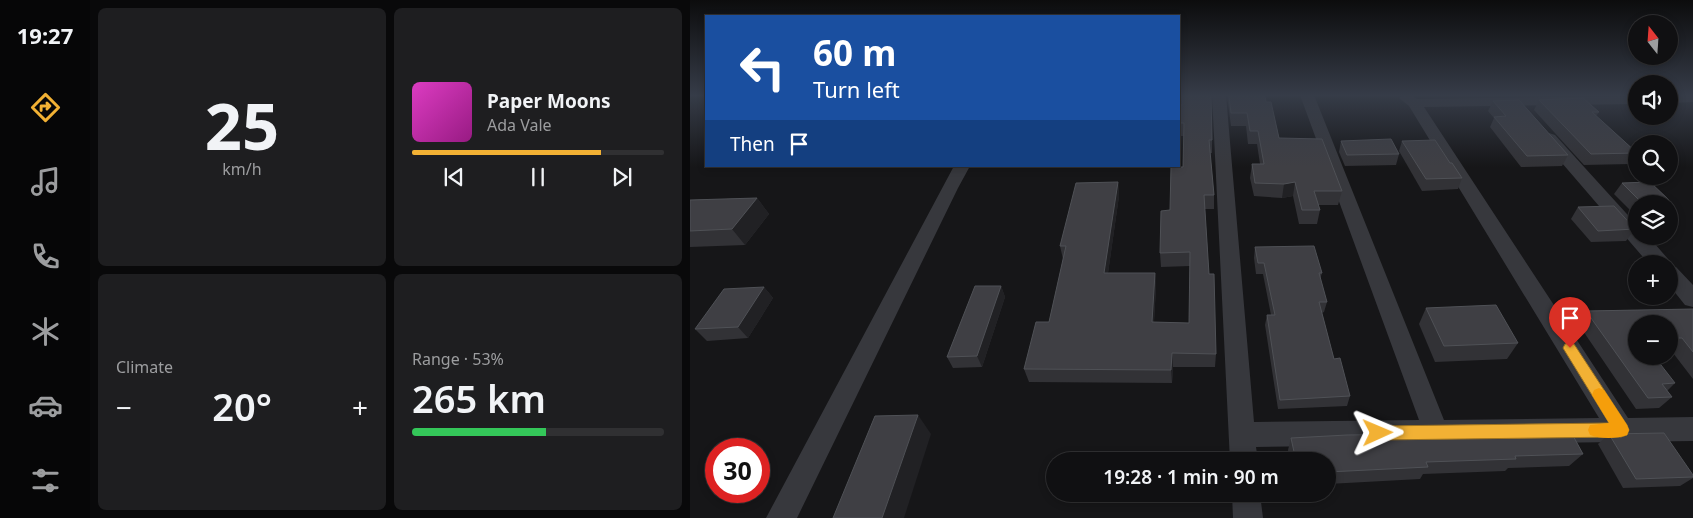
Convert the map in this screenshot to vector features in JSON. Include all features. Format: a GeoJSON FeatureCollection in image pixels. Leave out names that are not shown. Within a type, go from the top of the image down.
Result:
{"type":"FeatureCollection","features":[{"type":"Feature","properties":{"kind":"street"},"geometry":{"type":"LineString","coordinates":[[1220,119],[1243,452]]}},
{"type":"Feature","properties":{"kind":"street"},"geometry":{"type":"LineString","coordinates":[[1316,119],[1436,432]]}},
{"type":"Feature","properties":{"kind":"street"},"geometry":{"type":"LineString","coordinates":[[1421,119],[1621,430]]}},
{"type":"Feature","properties":{"kind":"street"},"geometry":{"type":"LineString","coordinates":[[1532,119],[1628,227]]}},
{"type":"Feature","properties":{"kind":"street"},"geometry":{"type":"LineString","coordinates":[[782,518],[944,197],[961,167]]}},
{"type":"Feature","properties":{"kind":"street"},"geometry":{"type":"LineString","coordinates":[[1644,245],[1653,255]]}},
{"type":"Feature","properties":{"kind":"street"},"geometry":{"type":"LineString","coordinates":[[1678,282],[1693,299]]}},
{"type":"Feature","properties":{"kind":"street"},"geometry":{"type":"LineString","coordinates":[[1242,435],[1693,429]]}},
{"type":"Feature","properties":{"kind":"street"},"geometry":{"type":"LineString","coordinates":[[1247,502],[1248,518]]}},
{"type":"Feature","properties":{"kind":"building"},"geometry":{"type":"Polygon","coordinates":[[[1180,119],[1212,119],[1212,140],[1209,140],[1214,195],[1204,195],[1209,274],[1214,274],[1216,354],[1172,353],[1171,370],[1024,369],[1036,322],[1049,322],[1066,246],[1060,246],[1076,183],[1118,182],[1104,273],[1155,273],[1152,322],[1189,323],[1190,252],[1160,253],[1161,211],[1170,210],[1171,167],[1183,167],[1184,123],[1180,123],[1180,119]]]}},
{"type":"Feature","properties":{"kind":"building"},"geometry":{"type":"Polygon","coordinates":[[[1248,119],[1275,119],[1279,138],[1322,139],[1342,191],[1314,191],[1320,210],[1302,210],[1295,182],[1284,184],[1255,183],[1252,164],[1264,164],[1258,131],[1250,131],[1248,119]]]}},
{"type":"Feature","properties":{"kind":"building"},"geometry":{"type":"Polygon","coordinates":[[[1496,119],[1536,119],[1568,155],[1527,156],[1496,119]]]}},
{"type":"Feature","properties":{"kind":"building"},"geometry":{"type":"Polygon","coordinates":[[[1557,119],[1600,119],[1628,145],[1628,153],[1591,154],[1557,119]]]}},
{"type":"Feature","properties":{"kind":"building"},"geometry":{"type":"Polygon","coordinates":[[[1391,139],[1399,154],[1347,155],[1341,141],[1391,139]]]}},
{"type":"Feature","properties":{"kind":"building"},"geometry":{"type":"Polygon","coordinates":[[[1435,140],[1462,178],[1426,179],[1402,141],[1435,140]]]}},
{"type":"Feature","properties":{"kind":"building"},"geometry":{"type":"Polygon","coordinates":[[[1622,183],[1628,183],[1628,185],[1653,185],[1664,195],[1634,195],[1622,183]]]}},
{"type":"Feature","properties":{"kind":"building"},"geometry":{"type":"Polygon","coordinates":[[[757,198],[732,229],[690,231],[690,200],[757,198]]]}},
{"type":"Feature","properties":{"kind":"building"},"geometry":{"type":"Polygon","coordinates":[[[1614,206],[1628,221],[1628,229],[1598,231],[1578,207],[1614,206]]]}},
{"type":"Feature","properties":{"kind":"building"},"geometry":{"type":"Polygon","coordinates":[[[1314,246],[1322,273],[1319,273],[1327,302],[1319,302],[1334,359],[1340,358],[1350,396],[1280,400],[1267,315],[1275,315],[1264,263],[1258,263],[1255,247],[1314,246]]]}},
{"type":"Feature","properties":{"kind":"building"},"geometry":{"type":"Polygon","coordinates":[[[975,286],[1001,286],[977,356],[947,357],[975,286]]]}},
{"type":"Feature","properties":{"kind":"building"},"geometry":{"type":"Polygon","coordinates":[[[764,287],[738,327],[695,329],[724,289],[764,287]]]}},
{"type":"Feature","properties":{"kind":"building"},"geometry":{"type":"Polygon","coordinates":[[[1496,305],[1518,343],[1444,346],[1426,308],[1496,305]]]}},
{"type":"Feature","properties":{"kind":"building"},"geometry":{"type":"Polygon","coordinates":[[[1693,309],[1693,352],[1682,338],[1678,338],[1678,315],[1628,315],[1628,365],[1661,365],[1675,383],[1662,384],[1672,397],[1648,398],[1586,311],[1693,309]]]}},
{"type":"Feature","properties":{"kind":"building"},"geometry":{"type":"Polygon","coordinates":[[[918,415],[882,518],[833,518],[875,416],[918,415]]]}},
{"type":"Feature","properties":{"kind":"building"},"geometry":{"type":"Polygon","coordinates":[[[1571,432],[1583,454],[1515,456],[1516,459],[1426,462],[1428,467],[1336,472],[1336,452],[1294,452],[1291,438],[1347,435],[1571,432]]]}},
{"type":"Feature","properties":{"kind":"building"},"geometry":{"type":"Polygon","coordinates":[[[1664,433],[1693,477],[1636,479],[1609,434],[1664,433]]]}},
{"type":"Feature","properties":{"kind":"slow traffic"},"geometry":{"type":"LineString","coordinates":[[1595,430],[1621,430],[1599,395]]}},
{"type":"Feature","properties":{"kind":"route"},"geometry":{"type":"LineString","coordinates":[[1378,433],[1621,430],[1570,348]]}}]}
